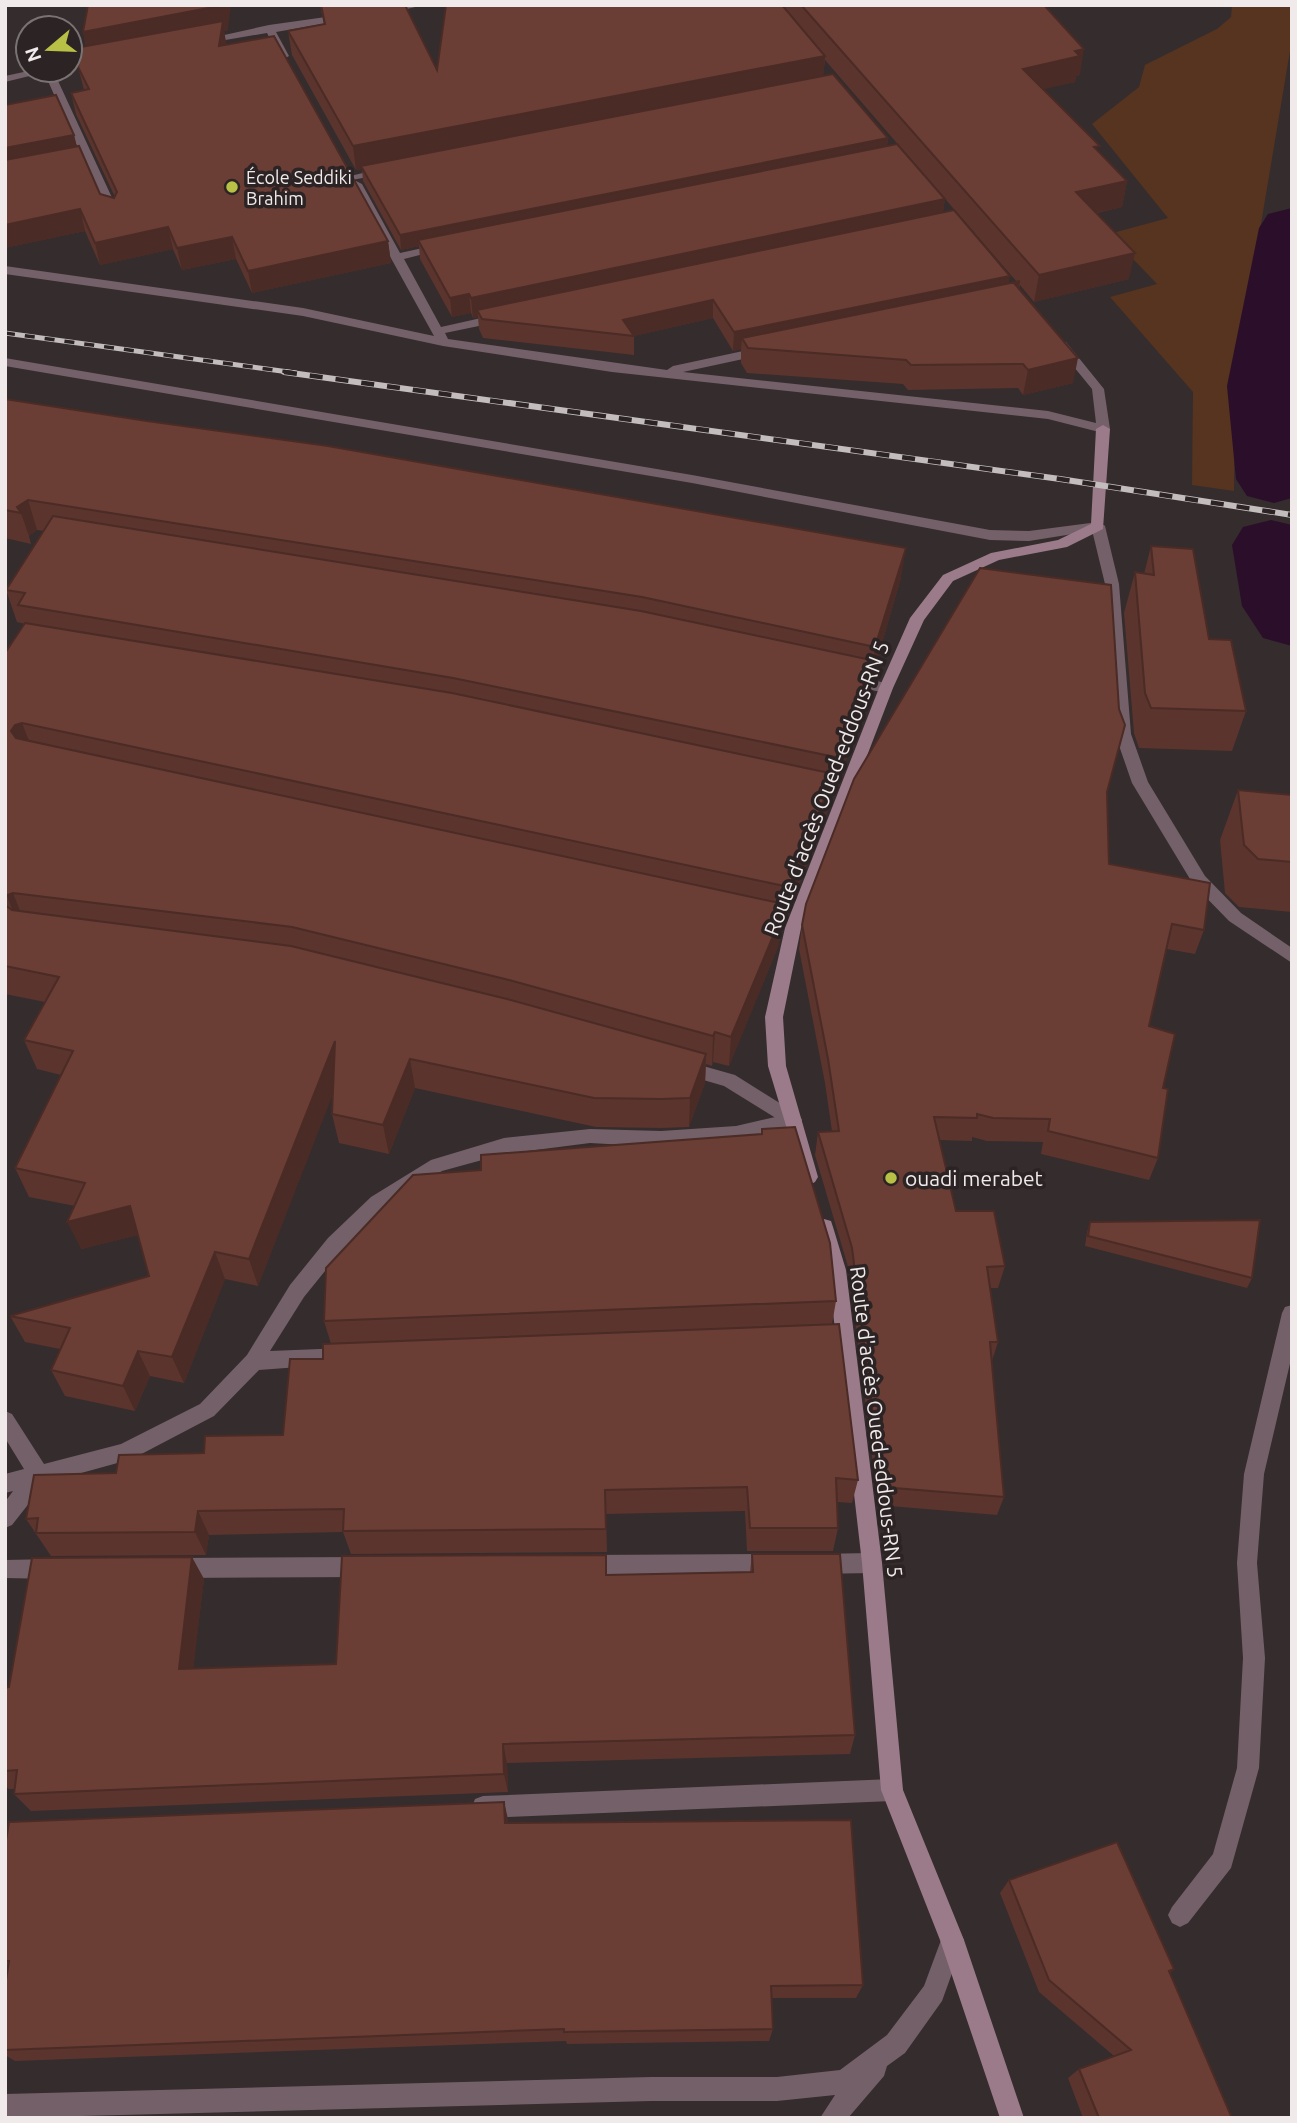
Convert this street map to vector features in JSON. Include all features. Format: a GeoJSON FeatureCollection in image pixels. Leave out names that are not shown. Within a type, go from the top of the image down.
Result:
{"type":"FeatureCollection","features":[{"type":"Feature","properties":{"kind":"main road"},"geometry":{"type":"LineString","coordinates":[[1098,526],[1103,429]]}},
{"type":"Feature","properties":{"kind":"main road","name":"Route d'accès Oued-eddous-RN 5"},"geometry":{"type":"LineString","coordinates":[[1012,2118],[952,1940],[892,1790],[872,1563],[839,1338],[836,1270],[777,1066],[774,1017],[786,927],[835,797],[917,618],[948,578],[996,556],[1062,544],[1098,526]]}},
{"type":"Feature","properties":{"kind":"street"},"geometry":{"type":"LineString","coordinates":[[376,12],[419,5]]}},
{"type":"Feature","properties":{"kind":"street"},"geometry":{"type":"LineString","coordinates":[[189,43],[363,14]]}},
{"type":"Feature","properties":{"kind":"street"},"geometry":{"type":"LineString","coordinates":[[269,28],[288,62]]}},
{"type":"Feature","properties":{"kind":"street"},"geometry":{"type":"LineString","coordinates":[[84,63],[110,58]]}},
{"type":"Feature","properties":{"kind":"street"},"geometry":{"type":"LineString","coordinates":[[54,84],[83,162],[114,215]]}},
{"type":"Feature","properties":{"kind":"street"},"geometry":{"type":"LineString","coordinates":[[345,166],[440,336]]}},
{"type":"Feature","properties":{"kind":"street"},"geometry":{"type":"LineString","coordinates":[[352,177],[392,169]]}},
{"type":"Feature","properties":{"kind":"street"},"geometry":{"type":"LineString","coordinates":[[398,257],[452,246]]}},
{"type":"Feature","properties":{"kind":"street"},"geometry":{"type":"LineString","coordinates":[[5,270],[303,313],[612,368],[756,386],[844,392],[1048,415],[1103,429],[1098,388],[1056,338]]}},
{"type":"Feature","properties":{"kind":"street"},"geometry":{"type":"LineString","coordinates":[[440,336],[515,314]]}},
{"type":"Feature","properties":{"kind":"street"},"geometry":{"type":"LineString","coordinates":[[659,373],[780,348]]}},
{"type":"Feature","properties":{"kind":"street"},"geometry":{"type":"LineString","coordinates":[[5,362],[692,479],[990,535],[1029,536],[1098,526],[1112,584],[1123,734],[1140,783],[1199,880],[1235,917],[1292,957]]}},
{"type":"Feature","properties":{"kind":"street"},"geometry":{"type":"LineString","coordinates":[[831,676],[886,688]]}},
{"type":"Feature","properties":{"kind":"street"},"geometry":{"type":"LineString","coordinates":[[667,1063],[729,1080],[793,1119]]}},
{"type":"Feature","properties":{"kind":"street"},"geometry":{"type":"LineString","coordinates":[[5,1484],[125,1451],[207,1410],[254,1361],[297,1291],[335,1244],[378,1203],[437,1166],[504,1146],[590,1136],[661,1139],[736,1133],[793,1119]]}},
{"type":"Feature","properties":{"kind":"street"},"geometry":{"type":"LineString","coordinates":[[1180,1915],[1223,1860],[1248,1768],[1254,1658],[1247,1563],[1253,1487],[1292,1313]]}},
{"type":"Feature","properties":{"kind":"street"},"geometry":{"type":"LineString","coordinates":[[254,1361],[364,1356]]}},
{"type":"Feature","properties":{"kind":"street"},"geometry":{"type":"LineString","coordinates":[[5,1420],[39,1475]]}},
{"type":"Feature","properties":{"kind":"street"},"geometry":{"type":"LineString","coordinates":[[5,1518],[39,1475]]}},
{"type":"Feature","properties":{"kind":"street"},"geometry":{"type":"LineString","coordinates":[[565,1565],[872,1563]]}},
{"type":"Feature","properties":{"kind":"street"},"geometry":{"type":"LineString","coordinates":[[160,1568],[384,1566]]}},
{"type":"Feature","properties":{"kind":"street"},"geometry":{"type":"LineString","coordinates":[[6,1572],[76,1569]]}},
{"type":"Feature","properties":{"kind":"street"},"geometry":{"type":"LineString","coordinates":[[463,1808],[892,1790]]}},
{"type":"Feature","properties":{"kind":"street"},"geometry":{"type":"LineString","coordinates":[[832,2118],[896,2044],[934,1993],[952,1940]]}},
{"type":"Feature","properties":{"kind":"street"},"geometry":{"type":"LineString","coordinates":[[5,2106],[651,2089],[777,2089],[844,2082],[896,2044]]}},
{"type":"Feature","properties":{"kind":"shaded area"},"geometry":{"type":"Polygon","coordinates":[[[1232,5],[1292,5],[1292,39],[1235,379],[1234,491],[1192,485],[1193,392],[1110,297],[1157,284],[1109,234],[1168,218],[1092,124],[1139,87],[1145,65],[1217,29],[1231,17],[1232,5]]]}},
{"type":"Feature","properties":{"kind":"building"},"geometry":{"type":"Polygon","coordinates":[[[88,5],[224,5],[84,32],[88,5]]]}},
{"type":"Feature","properties":{"kind":"building"},"geometry":{"type":"Polygon","coordinates":[[[321,5],[405,5],[437,70],[446,5],[782,5],[825,56],[353,146],[288,31],[325,24],[321,5]]]}},
{"type":"Feature","properties":{"kind":"building"},"geometry":{"type":"Polygon","coordinates":[[[801,5],[1044,5],[1084,49],[1075,51],[1080,56],[1023,69],[1100,146],[1094,147],[1127,181],[1076,192],[1135,253],[1039,275],[801,5]]]}},
{"type":"Feature","properties":{"kind":"building","name":"École Seddiki Brahim"},"geometry":{"type":"Polygon","coordinates":[[[223,21],[219,46],[274,36],[388,241],[248,271],[232,237],[177,248],[168,227],[95,243],[80,209],[5,225],[5,160],[79,146],[100,194],[114,198],[117,192],[71,93],[89,89],[84,79],[84,46],[223,21]]]}},
{"type":"Feature","properties":{"kind":"building"},"geometry":{"type":"Polygon","coordinates":[[[833,74],[888,138],[400,235],[361,166],[833,74]]]}},
{"type":"Feature","properties":{"kind":"building"},"geometry":{"type":"Polygon","coordinates":[[[56,95],[74,135],[5,148],[5,105],[56,95]]]}},
{"type":"Feature","properties":{"kind":"building"},"geometry":{"type":"Polygon","coordinates":[[[897,144],[945,199],[471,298],[469,294],[450,298],[418,240],[897,144]]]}},
{"type":"Feature","properties":{"kind":"building"},"geometry":{"type":"Polygon","coordinates":[[[954,210],[1010,276],[734,332],[713,300],[623,320],[634,336],[482,319],[477,310],[954,210]]]}},
{"type":"Feature","properties":{"kind":"building"},"geometry":{"type":"Polygon","coordinates":[[[1020,281],[1014,283],[1078,358],[1028,370],[1023,364],[911,365],[906,360],[748,348],[742,338],[1020,281]]]}},
{"type":"Feature","properties":{"kind":"building"},"geometry":{"type":"Polygon","coordinates":[[[5,399],[328,446],[906,548],[875,647],[642,597],[28,500],[17,507],[21,513],[5,510],[5,399]]]}},
{"type":"Feature","properties":{"kind":"building"},"geometry":{"type":"Polygon","coordinates":[[[53,516],[641,611],[871,660],[840,758],[453,678],[18,605],[25,593],[6,590],[53,516]]]}},
{"type":"Feature","properties":{"kind":"building"},"geometry":{"type":"Polygon","coordinates":[[[1151,546],[1193,549],[1209,639],[1231,640],[1246,711],[1151,708],[1145,693],[1135,572],[1154,575],[1151,546]]]}},
{"type":"Feature","properties":{"kind":"building"},"geometry":{"type":"Polygon","coordinates":[[[980,568],[1111,585],[1119,709],[1125,725],[1107,792],[1109,864],[1210,883],[1204,930],[1172,924],[1149,1026],[1175,1034],[1163,1088],[1168,1089],[1158,1158],[1048,1131],[1050,1119],[993,1118],[977,1114],[977,1118],[934,1117],[956,1211],[994,1211],[1005,1266],[987,1267],[998,1342],[990,1342],[1004,1497],[882,1487],[852,1248],[818,1132],[839,1131],[802,925],[806,904],[854,779],[980,568]]]}},
{"type":"Feature","properties":{"kind":"building"},"geometry":{"type":"Polygon","coordinates":[[[25,623],[452,693],[834,774],[789,887],[22,723],[15,725],[11,731],[16,738],[784,904],[731,1037],[715,1032],[713,1036],[509,980],[292,927],[13,893],[5,896],[5,653],[25,623]]]}},
{"type":"Feature","properties":{"kind":"building"},"geometry":{"type":"Polygon","coordinates":[[[1238,790],[1292,795],[1292,862],[1258,859],[1244,845],[1238,790]]]}},
{"type":"Feature","properties":{"kind":"building"},"geometry":{"type":"Polygon","coordinates":[[[5,905],[12,910],[291,946],[507,999],[706,1054],[690,1098],[661,1099],[594,1098],[410,1059],[383,1125],[332,1114],[335,1041],[249,1259],[215,1252],[172,1357],[138,1351],[123,1386],[51,1370],[70,1328],[10,1316],[149,1276],[130,1206],[67,1222],[85,1183],[15,1168],[73,1051],[24,1040],[59,977],[5,966],[5,905]]]}},
{"type":"Feature","properties":{"kind":"building"},"geometry":{"type":"Polygon","coordinates":[[[795,1127],[830,1243],[836,1301],[324,1321],[326,1268],[413,1175],[481,1170],[481,1155],[762,1134],[762,1129],[795,1127]]]}},
{"type":"Feature","properties":{"kind":"building"},"geometry":{"type":"Polygon","coordinates":[[[1260,1220],[1252,1278],[1088,1236],[1090,1222],[1260,1220]]]}},
{"type":"Feature","properties":{"kind":"building"},"geometry":{"type":"Polygon","coordinates":[[[839,1324],[858,1480],[836,1478],[838,1528],[750,1528],[747,1487],[605,1490],[606,1529],[343,1531],[344,1509],[198,1511],[195,1532],[36,1533],[38,1518],[26,1519],[34,1475],[116,1473],[119,1455],[204,1453],[205,1436],[283,1435],[290,1359],[323,1359],[323,1344],[839,1324]]]}},
{"type":"Feature","properties":{"kind":"building"},"geometry":{"type":"Polygon","coordinates":[[[752,1554],[840,1554],[855,1735],[503,1744],[504,1774],[14,1794],[17,1770],[5,1771],[5,1688],[9,1687],[32,1558],[192,1557],[179,1669],[336,1664],[342,1556],[606,1555],[606,1575],[753,1572],[752,1554]]]}},
{"type":"Feature","properties":{"kind":"building"},"geometry":{"type":"Polygon","coordinates":[[[504,1802],[505,1823],[851,1820],[863,1985],[771,1986],[773,2029],[564,2032],[564,2029],[5,2050],[5,1986],[9,1961],[5,1961],[5,1846],[9,1822],[504,1802]]]}},
{"type":"Feature","properties":{"kind":"building"},"geometry":{"type":"Polygon","coordinates":[[[1117,1842],[1174,1969],[1169,1971],[1232,2118],[1099,2118],[1079,2069],[1131,2050],[1049,1980],[1009,1880],[1117,1842]]]}},
{"type":"Feature","properties":{"kind":"waterway"},"geometry":{"type":"LineString","coordinates":[[1274,479],[1263,386],[1292,228]]}},
{"type":"Feature","properties":{"kind":"waterway"},"geometry":{"type":"LineString","coordinates":[[1271,545],[1282,606],[1292,619]]}},
{"type":"Feature","properties":{"kind":"railway"},"geometry":{"type":"LineString","coordinates":[[5,333],[296,373]]}},
{"type":"Feature","properties":{"kind":"railway"},"geometry":{"type":"LineString","coordinates":[[284,372],[1060,479],[1292,515]]}},
{"type":"Feature","properties":{"kind":"place","name":"École Seddiki Brahim"},"geometry":{"type":"Point","coordinates":[232,187]}},
{"type":"Feature","properties":{"kind":"place","name":"ouadi merabet"},"geometry":{"type":"Point","coordinates":[891,1178]}}]}
